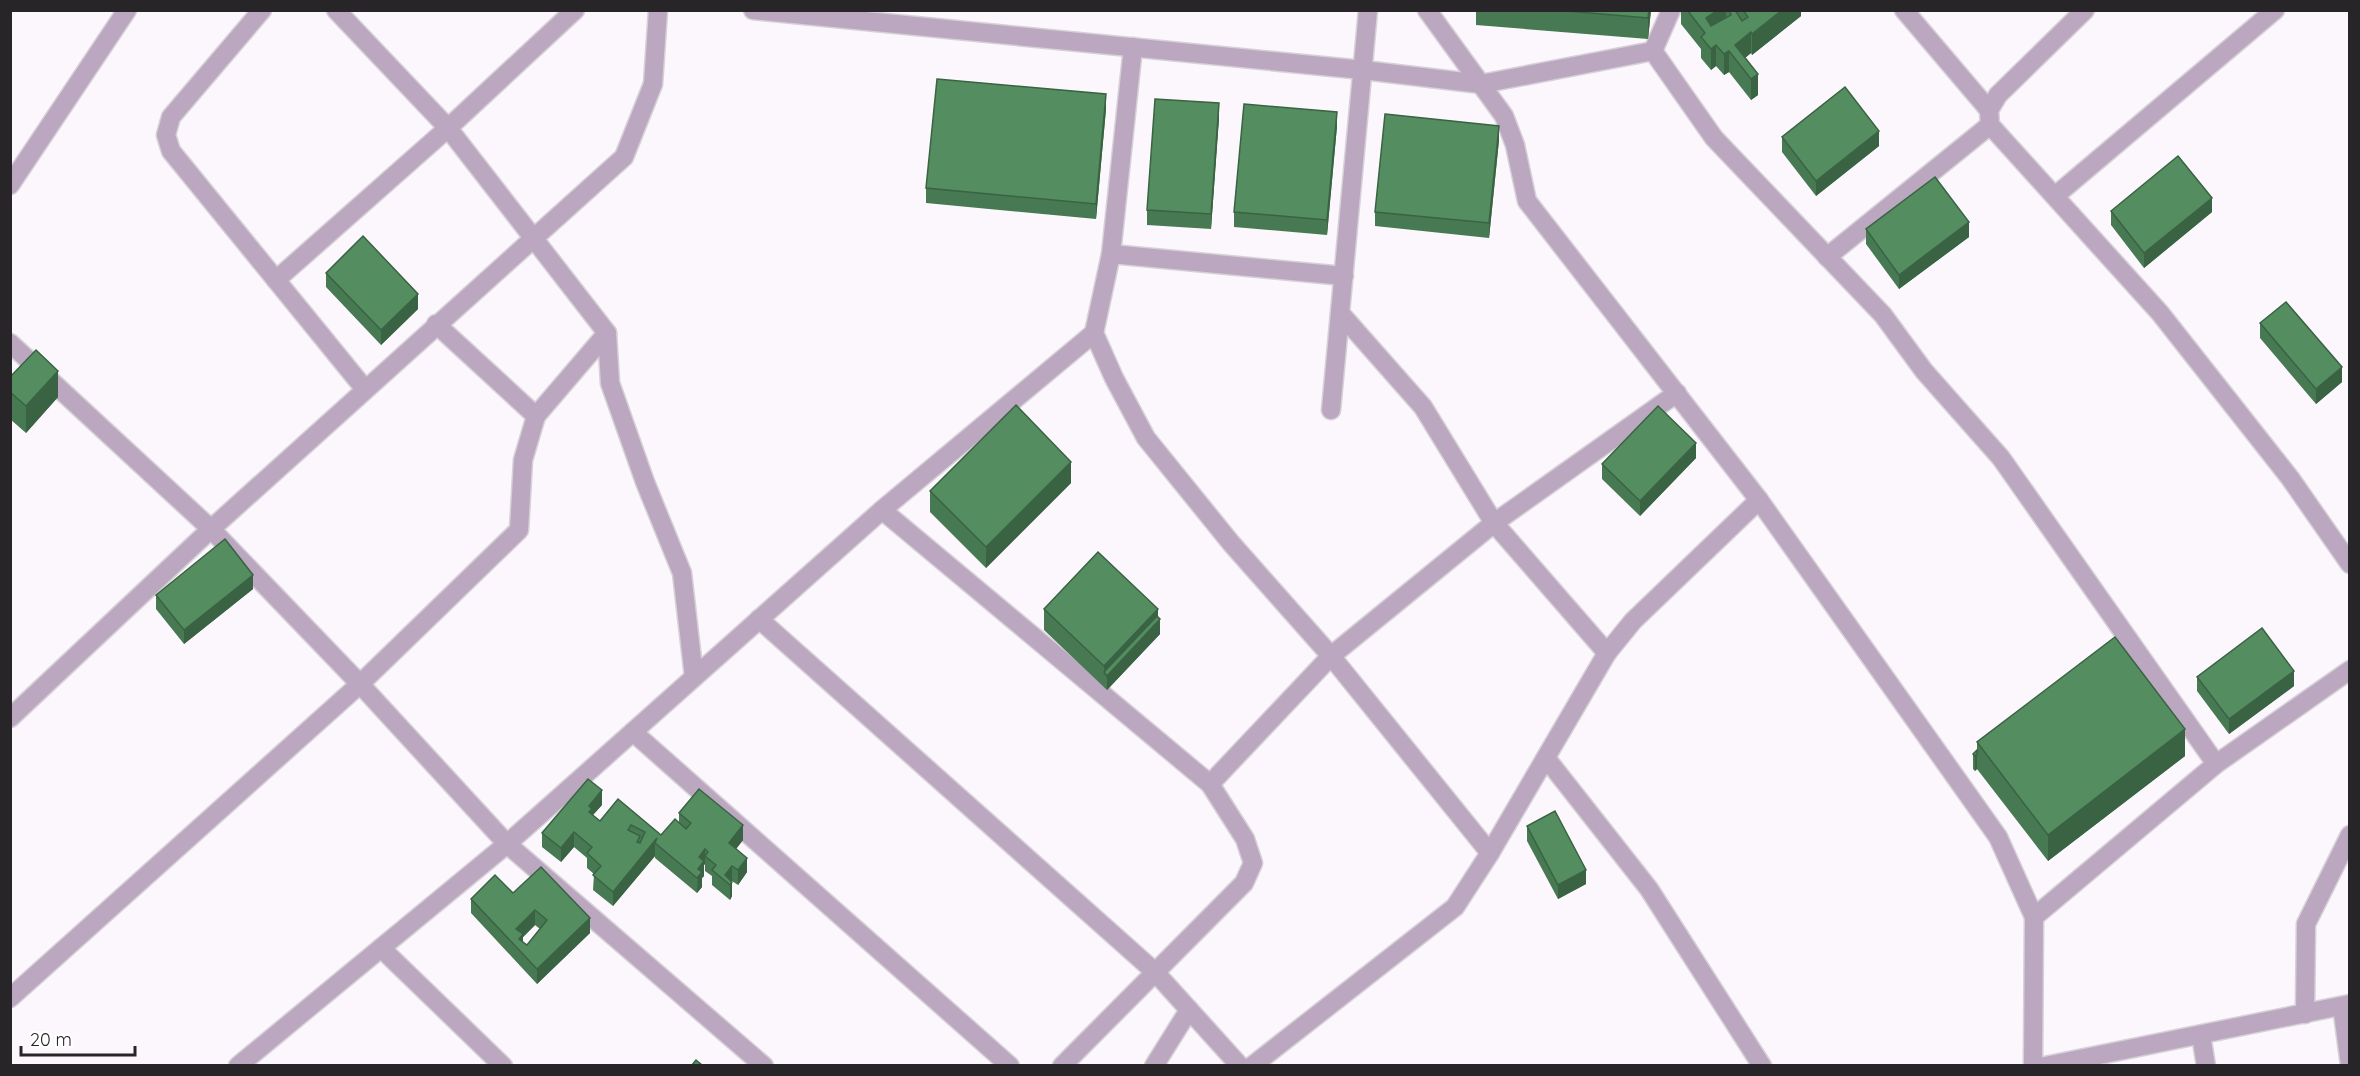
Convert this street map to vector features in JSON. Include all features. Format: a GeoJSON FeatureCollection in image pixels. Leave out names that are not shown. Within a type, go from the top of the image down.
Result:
{"type":"FeatureCollection","features":[{"type":"Feature","properties":{"kind":"street"},"geometry":{"type":"LineString","coordinates":[[10,185],[127,10]]}},
{"type":"Feature","properties":{"kind":"street"},"geometry":{"type":"LineString","coordinates":[[262,10],[171,117],[166,135],[171,151],[364,388]]}},
{"type":"Feature","properties":{"kind":"street"},"geometry":{"type":"LineString","coordinates":[[336,10],[448,128],[607,333],[610,383],[645,482],[682,573],[694,677]]}},
{"type":"Feature","properties":{"kind":"street"},"geometry":{"type":"LineString","coordinates":[[276,280],[448,128],[575,10]]}},
{"type":"Feature","properties":{"kind":"street"},"geometry":{"type":"LineString","coordinates":[[10,718],[364,388],[624,157],[653,84],[658,10]]}},
{"type":"Feature","properties":{"kind":"street"},"geometry":{"type":"LineString","coordinates":[[753,10],[1363,70],[1481,84],[1653,51]]}},
{"type":"Feature","properties":{"kind":"street"},"geometry":{"type":"LineString","coordinates":[[1331,410],[1368,10]]}},
{"type":"Feature","properties":{"kind":"street"},"geometry":{"type":"LineString","coordinates":[[1427,10],[1504,116],[1515,146],[1527,201],[1759,500],[1998,837],[2034,917],[2033,1065]]}},
{"type":"Feature","properties":{"kind":"street"},"geometry":{"type":"LineString","coordinates":[[1653,51],[1671,10]]}},
{"type":"Feature","properties":{"kind":"street"},"geometry":{"type":"LineString","coordinates":[[1904,10],[2055,196],[2160,313],[2290,478],[2349,564]]}},
{"type":"Feature","properties":{"kind":"street"},"geometry":{"type":"LineString","coordinates":[[1827,257],[1989,117],[1998,95],[2085,10]]}},
{"type":"Feature","properties":{"kind":"street"},"geometry":{"type":"LineString","coordinates":[[2055,196],[2275,10]]}},
{"type":"Feature","properties":{"kind":"street"},"geometry":{"type":"LineString","coordinates":[[1133,47],[1111,254],[1094,333],[1113,378],[1146,438],[1231,543],[1331,656],[1490,853]]}},
{"type":"Feature","properties":{"kind":"street"},"geometry":{"type":"LineString","coordinates":[[1653,51],[1714,138],[1883,315],[1924,371],[2001,458],[2216,764]]}},
{"type":"Feature","properties":{"kind":"street"},"geometry":{"type":"LineString","coordinates":[[1111,254],[1344,276]]}},
{"type":"Feature","properties":{"kind":"street"},"geometry":{"type":"LineString","coordinates":[[1340,313],[1423,407],[1494,523],[1607,653]]}},
{"type":"Feature","properties":{"kind":"street"},"geometry":{"type":"LineString","coordinates":[[436,324],[536,416]]}},
{"type":"Feature","properties":{"kind":"street"},"geometry":{"type":"LineString","coordinates":[[10,998],[360,684],[519,530],[523,460],[536,416],[607,333]]}},
{"type":"Feature","properties":{"kind":"street"},"geometry":{"type":"LineString","coordinates":[[238,1065],[507,844],[882,510],[1094,333]]}},
{"type":"Feature","properties":{"kind":"street"},"geometry":{"type":"LineString","coordinates":[[10,343],[211,529],[360,684],[507,844],[764,1065]]}},
{"type":"Feature","properties":{"kind":"street"},"geometry":{"type":"LineString","coordinates":[[1210,784],[1331,656],[1494,523],[1677,393]]}},
{"type":"Feature","properties":{"kind":"street"},"geometry":{"type":"LineString","coordinates":[[1252,1065],[1455,907],[1490,853],[1607,653],[1633,621],[1759,500]]}},
{"type":"Feature","properties":{"kind":"street"},"geometry":{"type":"LineString","coordinates":[[882,510],[1210,784],[1245,839],[1253,863],[1244,883],[1062,1065]]}},
{"type":"Feature","properties":{"kind":"street"},"geometry":{"type":"LineString","coordinates":[[759,620],[1155,972],[1240,1065]]}},
{"type":"Feature","properties":{"kind":"street"},"geometry":{"type":"LineString","coordinates":[[2034,917],[2216,764],[2349,670]]}},
{"type":"Feature","properties":{"kind":"street"},"geometry":{"type":"LineString","coordinates":[[633,732],[1010,1065]]}},
{"type":"Feature","properties":{"kind":"street"},"geometry":{"type":"LineString","coordinates":[[1546,758],[1649,889],[1762,1065]]}},
{"type":"Feature","properties":{"kind":"street"},"geometry":{"type":"LineString","coordinates":[[2305,1014],[2307,924],[2349,835]]}},
{"type":"Feature","properties":{"kind":"street"},"geometry":{"type":"LineString","coordinates":[[381,948],[503,1065]]}},
{"type":"Feature","properties":{"kind":"street"},"geometry":{"type":"LineString","coordinates":[[2045,1065],[2346,1005],[2349,1065]]}},
{"type":"Feature","properties":{"kind":"street"},"geometry":{"type":"LineString","coordinates":[[1154,1065],[1189,1010]]}},
{"type":"Feature","properties":{"kind":"street"},"geometry":{"type":"LineString","coordinates":[[2201,1035],[2206,1065]]}},
{"type":"Feature","properties":{"kind":"building"},"geometry":{"type":"Polygon","coordinates":[[[1555,10],[1649,10],[1648,18],[1555,10]]]}},
{"type":"Feature","properties":{"kind":"building"},"geometry":{"type":"Polygon","coordinates":[[[1687,10],[1718,10],[1706,18],[1711,26],[1731,15],[1729,10],[1735,10],[1742,21],[1748,17],[1743,10],[1782,10],[1735,45],[1758,74],[1751,79],[1729,51],[1724,54],[1716,45],[1711,49],[1701,37],[1705,33],[1687,10]]]}},
{"type":"Feature","properties":{"kind":"building"},"geometry":{"type":"Polygon","coordinates":[[[937,79],[1106,94],[1096,204],[926,188],[937,79]]]}},
{"type":"Feature","properties":{"kind":"building"},"geometry":{"type":"Polygon","coordinates":[[[1845,87],[1879,131],[1816,181],[1782,137],[1845,87]]]}},
{"type":"Feature","properties":{"kind":"building"},"geometry":{"type":"Polygon","coordinates":[[[1155,99],[1219,103],[1211,214],[1147,210],[1155,99]]]}},
{"type":"Feature","properties":{"kind":"building"},"geometry":{"type":"Polygon","coordinates":[[[1244,104],[1337,112],[1327,220],[1234,212],[1244,104]]]}},
{"type":"Feature","properties":{"kind":"building"},"geometry":{"type":"Polygon","coordinates":[[[1385,114],[1499,126],[1489,223],[1375,212],[1385,114]]]}},
{"type":"Feature","properties":{"kind":"building"},"geometry":{"type":"Polygon","coordinates":[[[2178,156],[2212,198],[2144,253],[2111,211],[2178,156]]]}},
{"type":"Feature","properties":{"kind":"building"},"geometry":{"type":"Polygon","coordinates":[[[1935,177],[1969,222],[1899,275],[1866,229],[1935,177]]]}},
{"type":"Feature","properties":{"kind":"building"},"geometry":{"type":"Polygon","coordinates":[[[363,236],[418,294],[381,330],[326,273],[363,236]]]}},
{"type":"Feature","properties":{"kind":"building"},"geometry":{"type":"Polygon","coordinates":[[[2286,302],[2342,367],[2316,389],[2260,323],[2286,302]]]}},
{"type":"Feature","properties":{"kind":"building"},"geometry":{"type":"Polygon","coordinates":[[[36,350],[58,371],[26,406],[10,392],[10,377],[36,350]]]}},
{"type":"Feature","properties":{"kind":"building"},"geometry":{"type":"Polygon","coordinates":[[[1016,405],[1071,462],[986,547],[930,491],[1016,405]]]}},
{"type":"Feature","properties":{"kind":"building"},"geometry":{"type":"Polygon","coordinates":[[[1658,406],[1696,443],[1640,501],[1602,464],[1658,406]]]}},
{"type":"Feature","properties":{"kind":"building"},"geometry":{"type":"Polygon","coordinates":[[[225,539],[253,575],[184,630],[156,595],[225,539]]]}},
{"type":"Feature","properties":{"kind":"building"},"geometry":{"type":"Polygon","coordinates":[[[1098,552],[1158,609],[1104,666],[1044,609],[1098,552]]]}},
{"type":"Feature","properties":{"kind":"building"},"geometry":{"type":"Polygon","coordinates":[[[1157,616],[1160,619],[1107,676],[1104,672],[1157,616]]]}},
{"type":"Feature","properties":{"kind":"building"},"geometry":{"type":"Polygon","coordinates":[[[2262,628],[2294,671],[2229,719],[2197,677],[2262,628]]]}},
{"type":"Feature","properties":{"kind":"building"},"geometry":{"type":"Polygon","coordinates":[[[2115,637],[2185,729],[2048,835],[1977,742],[2115,637]]]}},
{"type":"Feature","properties":{"kind":"building"},"geometry":{"type":"Polygon","coordinates":[[[588,779],[602,790],[589,806],[592,809],[589,812],[600,821],[618,799],[661,835],[675,819],[686,829],[691,823],[679,813],[699,789],[743,825],[729,843],[747,858],[738,870],[732,866],[725,875],[732,882],[730,885],[712,870],[716,865],[705,856],[708,852],[705,849],[699,857],[704,861],[698,869],[702,872],[697,878],[655,843],[657,838],[613,892],[593,875],[601,866],[587,853],[592,847],[574,832],[561,848],[542,833],[588,779]],[[631,825],[628,830],[640,836],[637,842],[640,843],[645,832],[631,825]]]}},
{"type":"Feature","properties":{"kind":"building"},"geometry":{"type":"Polygon","coordinates":[[[1555,811],[1586,870],[1558,885],[1527,826],[1555,811]]]}},
{"type":"Feature","properties":{"kind":"building"},"geometry":{"type":"Polygon","coordinates":[[[541,867],[590,918],[537,969],[471,899],[495,875],[513,893],[541,867]],[[535,910],[516,929],[523,934],[519,939],[527,945],[547,920],[535,910]]]}},
{"type":"Feature","properties":{"kind":"building"},"geometry":{"type":"Polygon","coordinates":[[[696,1060],[702,1065],[692,1065],[696,1060]]]}}]}
